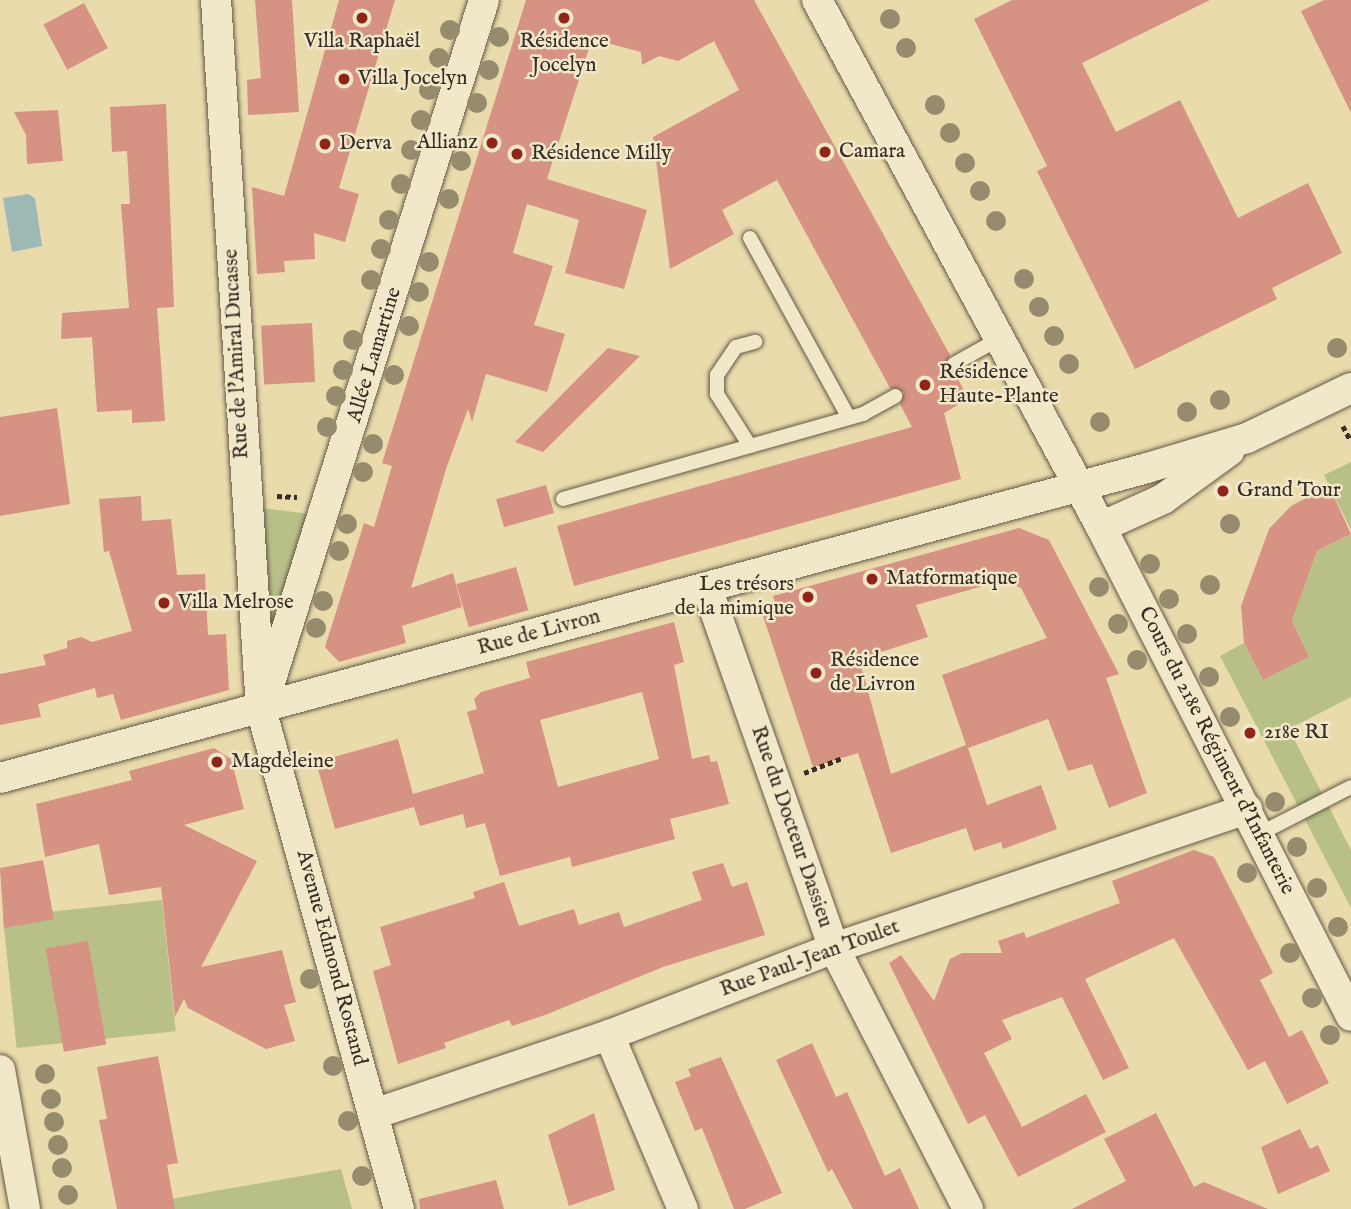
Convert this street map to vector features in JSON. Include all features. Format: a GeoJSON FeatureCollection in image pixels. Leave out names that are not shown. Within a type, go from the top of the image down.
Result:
{"type":"FeatureCollection","features":[{"type":"Feature","properties":{"kind":"street","name":"Rue de l'Amiral Ducasse"},"geometry":{"type":"LineString","coordinates":[[216,0],[245,495],[261,709]]}},
{"type":"Feature","properties":{"kind":"street","name":"Allée Lamartine"},"geometry":{"type":"LineString","coordinates":[[261,709],[331,499],[484,0]]}},
{"type":"Feature","properties":{"kind":"street","name":"Cours du 218e Régiment d'Infanterie"},"geometry":{"type":"LineString","coordinates":[[817,0],[1101,527],[1351,1016]]}},
{"type":"Feature","properties":{"kind":"street"},"geometry":{"type":"LineString","coordinates":[[1101,527],[1163,499],[1247,438],[1351,388]]}},
{"type":"Feature","properties":{"kind":"street","name":"Rue de Livron"},"geometry":{"type":"LineString","coordinates":[[0,778],[1078,488],[1247,438]]}},
{"type":"Feature","properties":{"kind":"street","name":"Rue du Docteur Dassieu"},"geometry":{"type":"LineString","coordinates":[[707,588],[834,948],[968,1209]]}},
{"type":"Feature","properties":{"kind":"street","name":"Avenue Edmond Rostand"},"geometry":{"type":"LineString","coordinates":[[261,709],[399,1209]]}},
{"type":"Feature","properties":{"kind":"street","name":"Rue Paul-Jean Toulet"},"geometry":{"type":"LineString","coordinates":[[374,1114],[609,1035],[834,948],[1253,821]]}},
{"type":"Feature","properties":{"kind":"street"},"geometry":{"type":"LineString","coordinates":[[609,1035],[683,1209]]}},
{"type":"Feature","properties":{"kind":"street"},"geometry":{"type":"LineString","coordinates":[[0,1070],[25,1209]]}},
{"type":"Feature","properties":{"kind":"lane"},"geometry":{"type":"LineString","coordinates":[[750,238],[849,418]]}},
{"type":"Feature","properties":{"kind":"lane"},"geometry":{"type":"LineString","coordinates":[[954,364],[999,339]]}},
{"type":"Feature","properties":{"kind":"lane"},"geometry":{"type":"LineString","coordinates":[[750,446],[717,394],[717,375],[736,347],[755,342]]}},
{"type":"Feature","properties":{"kind":"lane"},"geometry":{"type":"LineString","coordinates":[[563,499],[849,418],[895,396]]}},
{"type":"Feature","properties":{"kind":"lane"},"geometry":{"type":"LineString","coordinates":[[1253,821],[1351,787]]}},
{"type":"Feature","properties":{"kind":"path"},"geometry":{"type":"LineString","coordinates":[[245,495],[331,499]]}},
{"type":"Feature","properties":{"kind":"path"},"geometry":{"type":"LineString","coordinates":[[774,782],[842,758]]}},
{"type":"Feature","properties":{"kind":"green space"},"geometry":{"type":"Polygon","coordinates":[[[1351,462],[1351,530],[1324,475],[1351,462]]]}},
{"type":"Feature","properties":{"kind":"green space"},"geometry":{"type":"Polygon","coordinates":[[[254,507],[318,515],[282,626],[262,623],[254,507]]]}},
{"type":"Feature","properties":{"kind":"green space"},"geometry":{"type":"Polygon","coordinates":[[[1351,534],[1351,697],[1289,729],[1351,850],[1351,908],[1220,656],[1244,643],[1263,680],[1309,657],[1292,621],[1317,551],[1351,534]]]}},
{"type":"Feature","properties":{"kind":"green space"},"geometry":{"type":"Polygon","coordinates":[[[162,900],[176,1031],[17,1048],[3,917],[162,900]]]}},
{"type":"Feature","properties":{"kind":"green space"},"geometry":{"type":"Polygon","coordinates":[[[341,1169],[352,1209],[121,1209],[198,1194],[341,1169]]]}},
{"type":"Feature","properties":{"kind":"water"},"geometry":{"type":"Polygon","coordinates":[[[28,194],[35,198],[42,246],[12,252],[3,198],[28,194]]]}},
{"type":"Feature","properties":{"kind":"building"},"geometry":{"type":"Polygon","coordinates":[[[255,0],[292,0],[299,112],[248,115],[247,80],[261,78],[255,0]]]}},
{"type":"Feature","properties":{"kind":"building"},"geometry":{"type":"Polygon","coordinates":[[[339,0],[395,0],[339,188],[359,194],[345,242],[314,233],[315,259],[284,261],[285,272],[257,274],[252,187],[284,196],[339,0]]]}},
{"type":"Feature","properties":{"kind":"building"},"geometry":{"type":"Polygon","coordinates":[[[526,0],[754,0],[950,355],[945,368],[955,373],[968,399],[944,413],[961,479],[574,586],[557,526],[912,427],[900,404],[904,392],[890,388],[777,180],[722,210],[734,234],[670,269],[653,137],[739,90],[714,41],[678,61],[659,56],[642,65],[641,52],[592,39],[547,179],[647,210],[624,289],[565,273],[579,220],[527,204],[513,253],[553,266],[534,325],[565,334],[547,392],[486,374],[472,422],[468,409],[446,469],[411,588],[453,573],[462,607],[402,626],[406,643],[339,662],[325,647],[364,523],[374,527],[392,466],[382,463],[526,0]]]}},
{"type":"Feature","properties":{"kind":"building"},"geometry":{"type":"Polygon","coordinates":[[[1012,0],[1210,0],[1082,63],[1116,132],[1180,100],[1238,218],[1308,183],[1342,253],[1272,288],[1277,299],[1135,369],[1037,171],[1047,166],[974,19],[1012,0]]]}},
{"type":"Feature","properties":{"kind":"building"},"geometry":{"type":"Polygon","coordinates":[[[1324,0],[1351,0],[1351,113],[1301,11],[1324,0]]]}},
{"type":"Feature","properties":{"kind":"building"},"geometry":{"type":"Polygon","coordinates":[[[84,3],[108,48],[67,70],[43,25],[84,3]]]}},
{"type":"Feature","properties":{"kind":"building"},"geometry":{"type":"Polygon","coordinates":[[[166,104],[174,307],[157,308],[165,421],[132,423],[132,410],[97,412],[92,337],[61,339],[62,313],[129,308],[121,204],[130,204],[127,151],[112,152],[110,107],[166,104]]]}},
{"type":"Feature","properties":{"kind":"building"},"geometry":{"type":"Polygon","coordinates":[[[58,110],[63,161],[27,164],[26,135],[14,112],[58,110]]]}},
{"type":"Feature","properties":{"kind":"building"},"geometry":{"type":"Polygon","coordinates":[[[312,323],[315,382],[264,385],[261,326],[312,323]]]}},
{"type":"Feature","properties":{"kind":"building"},"geometry":{"type":"Polygon","coordinates":[[[608,348],[640,356],[543,452],[515,442],[608,348]]]}},
{"type":"Feature","properties":{"kind":"building"},"geometry":{"type":"Polygon","coordinates":[[[57,408],[70,504],[0,516],[0,417],[57,408]]]}},
{"type":"Feature","properties":{"kind":"building"},"geometry":{"type":"Polygon","coordinates":[[[546,485],[554,513],[504,527],[496,499],[546,485]]]}},
{"type":"Feature","properties":{"kind":"building"},"geometry":{"type":"Polygon","coordinates":[[[1329,486],[1351,534],[1317,551],[1292,621],[1309,657],[1263,680],[1244,643],[1241,606],[1269,529],[1291,506],[1329,486]]]}},
{"type":"Feature","properties":{"kind":"building"},"geometry":{"type":"Polygon","coordinates":[[[141,496],[142,521],[171,519],[177,575],[205,574],[208,635],[226,634],[229,690],[121,720],[113,694],[97,698],[95,688],[38,704],[41,717],[0,725],[0,674],[46,665],[43,655],[67,648],[67,641],[81,637],[92,642],[132,631],[109,551],[104,552],[99,499],[141,496]]]}},
{"type":"Feature","properties":{"kind":"building"},"geometry":{"type":"Polygon","coordinates":[[[1019,528],[1049,540],[1119,674],[1106,678],[1147,793],[1109,808],[1092,764],[1068,771],[1048,719],[968,748],[987,805],[1041,785],[1057,829],[1003,849],[1001,842],[974,851],[966,828],[891,853],[858,753],[813,767],[763,616],[778,613],[773,596],[1019,528]],[[1004,580],[916,605],[928,637],[859,659],[891,774],[966,745],[942,675],[1047,638],[1021,588],[1004,580]]]}},
{"type":"Feature","properties":{"kind":"building"},"geometry":{"type":"Polygon","coordinates":[[[516,567],[528,610],[469,627],[456,584],[516,567]]]}},
{"type":"Feature","properties":{"kind":"building"},"geometry":{"type":"Polygon","coordinates":[[[674,622],[684,662],[674,665],[692,759],[709,755],[711,762],[717,761],[729,804],[670,819],[675,839],[572,867],[570,857],[500,876],[485,823],[466,828],[463,814],[420,826],[414,807],[335,829],[316,762],[398,739],[413,794],[484,773],[467,712],[477,709],[474,699],[481,692],[530,678],[526,662],[674,622]],[[642,692],[540,720],[558,787],[659,759],[642,692]]]}},
{"type":"Feature","properties":{"kind":"building"},"geometry":{"type":"Polygon","coordinates":[[[214,748],[231,759],[244,809],[184,825],[257,861],[201,967],[282,950],[296,1002],[284,1005],[295,1041],[266,1049],[188,1008],[184,999],[175,1017],[161,887],[109,895],[99,844],[45,857],[36,804],[132,780],[129,771],[214,748]]]}},
{"type":"Feature","properties":{"kind":"building"},"geometry":{"type":"Polygon","coordinates":[[[1194,850],[1214,857],[1273,973],[1260,980],[1289,1037],[1302,1030],[1329,1083],[1287,1104],[1265,1061],[1248,1070],[1174,938],[1085,979],[1129,1068],[1103,1080],[1062,997],[1002,1020],[1012,1039],[984,1053],[1022,1127],[1086,1094],[1106,1132],[1018,1177],[985,1115],[968,1124],[889,963],[901,955],[934,1001],[950,959],[962,953],[1002,953],[998,941],[1024,932],[1026,938],[1120,903],[1112,881],[1194,850]]]}},
{"type":"Feature","properties":{"kind":"building"},"geometry":{"type":"Polygon","coordinates":[[[43,860],[54,919],[4,928],[0,868],[43,860]]]}},
{"type":"Feature","properties":{"kind":"building"},"geometry":{"type":"Polygon","coordinates":[[[723,863],[732,887],[747,882],[765,935],[663,967],[512,1026],[509,1020],[444,1043],[446,1048],[398,1064],[373,971],[391,965],[380,927],[475,898],[473,892],[504,882],[519,926],[574,909],[579,925],[619,912],[624,927],[702,900],[692,872],[723,863]]]}},
{"type":"Feature","properties":{"kind":"building"},"geometry":{"type":"Polygon","coordinates":[[[88,941],[106,1044],[64,1052],[46,948],[88,941]]]}},
{"type":"Feature","properties":{"kind":"building"},"geometry":{"type":"Polygon","coordinates":[[[812,1043],[836,1097],[847,1092],[885,1176],[900,1168],[919,1209],[853,1209],[832,1169],[828,1172],[776,1060],[812,1043]]]}},
{"type":"Feature","properties":{"kind":"building"},"geometry":{"type":"Polygon","coordinates":[[[158,1056],[178,1163],[167,1165],[175,1209],[117,1209],[99,1120],[107,1119],[97,1067],[158,1056]]]}},
{"type":"Feature","properties":{"kind":"building"},"geometry":{"type":"Polygon","coordinates":[[[721,1057],[782,1193],[745,1209],[734,1209],[702,1128],[695,1131],[675,1082],[691,1076],[688,1069],[721,1057]]]}},
{"type":"Feature","properties":{"kind":"building"},"geometry":{"type":"Polygon","coordinates":[[[594,1113],[615,1190],[569,1206],[548,1135],[594,1113]]]}},
{"type":"Feature","properties":{"kind":"building"},"geometry":{"type":"Polygon","coordinates":[[[1156,1113],[1194,1187],[1204,1182],[1268,1209],[1072,1209],[1126,1181],[1104,1139],[1156,1113]]]}},
{"type":"Feature","properties":{"kind":"building"},"geometry":{"type":"Polygon","coordinates":[[[1300,1129],[1310,1149],[1318,1145],[1330,1171],[1278,1194],[1261,1147],[1300,1129]]]}},
{"type":"Feature","properties":{"kind":"building"},"geometry":{"type":"Polygon","coordinates":[[[496,1180],[504,1209],[420,1209],[419,1199],[496,1180]]]}},
{"type":"Feature","properties":{"kind":"place","name":"Villa Raphaël"},"geometry":{"type":"Point","coordinates":[362,18]}},
{"type":"Feature","properties":{"kind":"place","name":"Résidence Jocelyn"},"geometry":{"type":"Point","coordinates":[564,18]}},
{"type":"Feature","properties":{"kind":"place","name":"Villa Jocelyn"},"geometry":{"type":"Point","coordinates":[344,79]}},
{"type":"Feature","properties":{"kind":"place","name":"Allianz"},"geometry":{"type":"Point","coordinates":[492,143]}},
{"type":"Feature","properties":{"kind":"place","name":"Derva"},"geometry":{"type":"Point","coordinates":[325,144]}},
{"type":"Feature","properties":{"kind":"place","name":"Camara"},"geometry":{"type":"Point","coordinates":[825,152]}},
{"type":"Feature","properties":{"kind":"place","name":"Résidence Milly"},"geometry":{"type":"Point","coordinates":[517,154]}},
{"type":"Feature","properties":{"kind":"place","name":"Résidence Haute-Plante"},"geometry":{"type":"Point","coordinates":[925,385]}},
{"type":"Feature","properties":{"kind":"place","name":"Grand Tour"},"geometry":{"type":"Point","coordinates":[1223,491]}},
{"type":"Feature","properties":{"kind":"place","name":"Matformatique"},"geometry":{"type":"Point","coordinates":[872,579]}},
{"type":"Feature","properties":{"kind":"place","name":"Les trésors de la mimique"},"geometry":{"type":"Point","coordinates":[808,597]}},
{"type":"Feature","properties":{"kind":"place","name":"Villa Melrose"},"geometry":{"type":"Point","coordinates":[164,603]}},
{"type":"Feature","properties":{"kind":"place","name":"Résidence de Livron"},"geometry":{"type":"Point","coordinates":[816,673]}},
{"type":"Feature","properties":{"kind":"place","name":"218e RI"},"geometry":{"type":"Point","coordinates":[1250,733]}},
{"type":"Feature","properties":{"kind":"place","name":"Magdeleine"},"geometry":{"type":"Point","coordinates":[217,762]}}]}
